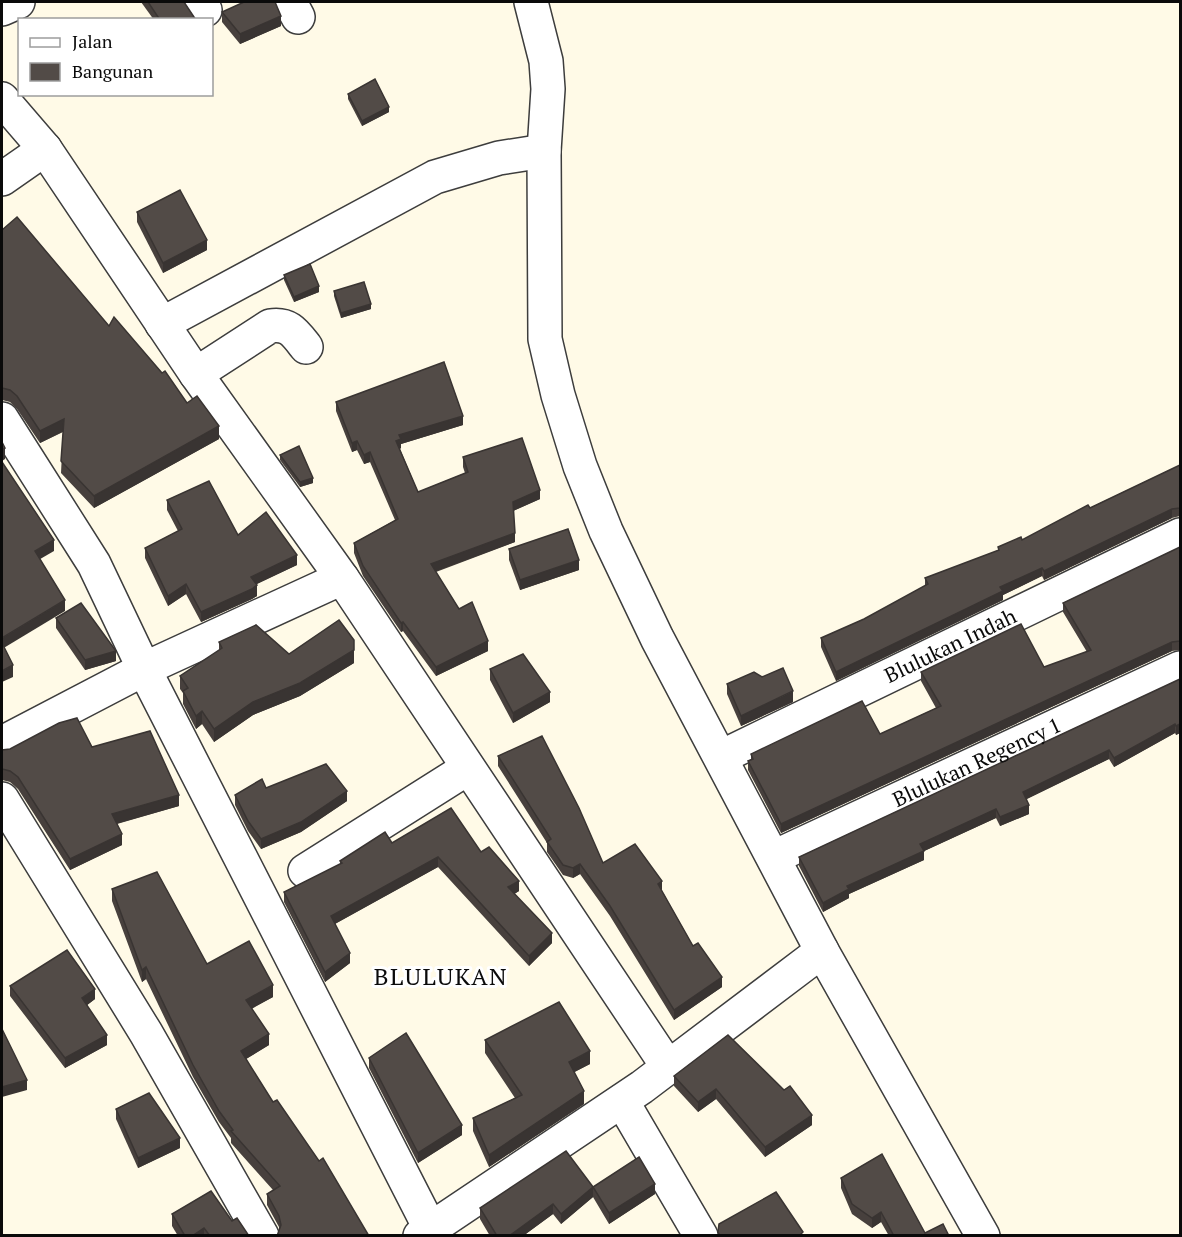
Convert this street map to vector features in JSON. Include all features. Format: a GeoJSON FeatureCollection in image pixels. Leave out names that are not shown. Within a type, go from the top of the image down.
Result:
{"type":"FeatureCollection","features":[{"type":"Feature","properties":{"kind":"street"},"geometry":{"type":"LineString","coordinates":[[2,9],[18,2]]}},
{"type":"Feature","properties":{"kind":"street"},"geometry":{"type":"LineString","coordinates":[[531,2],[546,61],[548,89],[544,151],[545,339],[558,395],[580,466],[606,531],[657,638],[822,951],[982,1236]]}},
{"type":"Feature","properties":{"kind":"street"},"geometry":{"type":"LineString","coordinates":[[2,99],[45,149],[196,374],[342,578],[668,1067]]}},
{"type":"Feature","properties":{"kind":"street"},"geometry":{"type":"LineString","coordinates":[[2,179],[45,149]]}},
{"type":"Feature","properties":{"kind":"street"},"geometry":{"type":"LineString","coordinates":[[162,324],[435,177],[499,158],[544,151]]}},
{"type":"Feature","properties":{"kind":"street"},"geometry":{"type":"LineString","coordinates":[[196,374],[270,326],[281,324],[293,329],[306,347]]}},
{"type":"Feature","properties":{"kind":"street"},"geometry":{"type":"LineString","coordinates":[[2,420],[94,564],[144,669],[428,1233],[622,1101],[822,951]]}},
{"type":"Feature","properties":{"kind":"street","name":"Blulukan Indah"},"geometry":{"type":"LineString","coordinates":[[721,757],[1180,535]]}},
{"type":"Feature","properties":{"kind":"street"},"geometry":{"type":"LineString","coordinates":[[2,743],[144,669],[342,578]]}},
{"type":"Feature","properties":{"kind":"street","name":"Blulukan Regency 1"},"geometry":{"type":"LineString","coordinates":[[774,857],[1180,668]]}},
{"type":"Feature","properties":{"kind":"street"},"geometry":{"type":"LineString","coordinates":[[305,872],[468,768]]}},
{"type":"Feature","properties":{"kind":"street"},"geometry":{"type":"LineString","coordinates":[[2,799],[146,1034],[262,1236]]}},
{"type":"Feature","properties":{"kind":"street"},"geometry":{"type":"LineString","coordinates":[[622,1101],[701,1236]]}},
{"type":"Feature","properties":{"kind":"building"},"geometry":{"type":"Polygon","coordinates":[[[148,2],[184,2],[195,18],[159,18],[148,2]]]}},
{"type":"Feature","properties":{"kind":"building"},"geometry":{"type":"Polygon","coordinates":[[[244,2],[275,2],[281,16],[240,34],[222,12],[244,2]]]}},
{"type":"Feature","properties":{"kind":"building"},"geometry":{"type":"Polygon","coordinates":[[[375,79],[389,107],[362,121],[348,94],[375,79]]]}},
{"type":"Feature","properties":{"kind":"building"},"geometry":{"type":"Polygon","coordinates":[[[180,190],[207,240],[163,263],[137,212],[180,190]]]}},
{"type":"Feature","properties":{"kind":"building"},"geometry":{"type":"Polygon","coordinates":[[[17,217],[109,326],[114,317],[162,373],[165,371],[187,403],[197,396],[219,426],[94,496],[61,461],[64,419],[40,431],[17,396],[10,390],[2,388],[2,230],[17,217]]]}},
{"type":"Feature","properties":{"kind":"building"},"geometry":{"type":"Polygon","coordinates":[[[310,264],[319,286],[294,297],[284,275],[310,264]]]}},
{"type":"Feature","properties":{"kind":"building"},"geometry":{"type":"Polygon","coordinates":[[[364,282],[371,304],[341,313],[334,291],[364,282]]]}},
{"type":"Feature","properties":{"kind":"building"},"geometry":{"type":"Polygon","coordinates":[[[444,362],[463,416],[399,435],[401,439],[396,441],[418,492],[468,472],[463,457],[522,438],[540,490],[513,502],[515,533],[431,564],[459,609],[472,602],[488,641],[436,667],[403,622],[401,623],[363,566],[354,543],[398,519],[370,452],[364,455],[357,441],[352,443],[336,402],[444,362]]]}},
{"type":"Feature","properties":{"kind":"building"},"geometry":{"type":"Polygon","coordinates":[[[299,446],[313,478],[300,482],[280,455],[299,446]]]}},
{"type":"Feature","properties":{"kind":"building"},"geometry":{"type":"Polygon","coordinates":[[[2,462],[54,540],[35,551],[65,600],[2,638],[2,462]]]}},
{"type":"Feature","properties":{"kind":"building"},"geometry":{"type":"Polygon","coordinates":[[[1180,465],[1180,508],[1172,509],[1044,571],[1042,568],[1000,587],[1003,591],[836,672],[821,638],[864,619],[928,584],[925,578],[999,550],[998,547],[1021,537],[1022,540],[1088,505],[1090,508],[1180,465]]]}},
{"type":"Feature","properties":{"kind":"building"},"geometry":{"type":"Polygon","coordinates":[[[209,481],[238,535],[266,512],[297,555],[251,577],[257,585],[252,589],[201,612],[186,584],[168,596],[145,548],[182,529],[167,500],[209,481]]]}},
{"type":"Feature","properties":{"kind":"building"},"geometry":{"type":"Polygon","coordinates":[[[568,529],[579,560],[520,580],[509,549],[568,529]]]}},
{"type":"Feature","properties":{"kind":"building"},"geometry":{"type":"Polygon","coordinates":[[[1180,547],[1180,641],[1172,642],[781,824],[748,761],[753,759],[751,754],[862,701],[880,734],[941,706],[921,672],[1021,624],[1044,667],[1091,650],[1063,603],[1180,547]]]}},
{"type":"Feature","properties":{"kind":"building"},"geometry":{"type":"Polygon","coordinates":[[[81,603],[116,651],[85,660],[56,618],[81,603]]]}},
{"type":"Feature","properties":{"kind":"building"},"geometry":{"type":"Polygon","coordinates":[[[339,620],[354,640],[354,650],[300,683],[253,702],[214,729],[202,711],[196,716],[183,691],[188,688],[180,676],[222,648],[219,642],[256,625],[289,654],[339,620]]]}},
{"type":"Feature","properties":{"kind":"building"},"geometry":{"type":"Polygon","coordinates":[[[2,643],[13,665],[2,671],[2,643]]]}},
{"type":"Feature","properties":{"kind":"building"},"geometry":{"type":"Polygon","coordinates":[[[523,654],[550,692],[513,713],[490,669],[523,654]]]}},
{"type":"Feature","properties":{"kind":"building"},"geometry":{"type":"Polygon","coordinates":[[[783,668],[793,691],[741,716],[727,684],[754,672],[762,677],[783,668]]]}},
{"type":"Feature","properties":{"kind":"building"},"geometry":{"type":"Polygon","coordinates":[[[1180,679],[1180,724],[1176,726],[1175,724],[1114,758],[1109,750],[1023,792],[1029,805],[1000,817],[996,809],[920,844],[924,851],[847,886],[849,889],[823,903],[799,857],[1180,679]]]}},
{"type":"Feature","properties":{"kind":"building"},"geometry":{"type":"Polygon","coordinates":[[[77,718],[92,747],[150,731],[179,795],[112,814],[122,834],[70,859],[18,777],[2,769],[2,750],[10,749],[59,723],[77,718]]]}},
{"type":"Feature","properties":{"kind":"building"},"geometry":{"type":"Polygon","coordinates":[[[542,736],[579,808],[603,863],[635,844],[662,881],[658,884],[693,946],[698,943],[722,977],[674,1010],[610,906],[580,864],[573,868],[563,865],[547,842],[551,839],[498,756],[542,736]]]}},
{"type":"Feature","properties":{"kind":"building"},"geometry":{"type":"Polygon","coordinates":[[[326,764],[347,791],[301,822],[261,839],[248,821],[235,795],[262,779],[266,788],[326,764]]]}},
{"type":"Feature","properties":{"kind":"building"},"geometry":{"type":"Polygon","coordinates":[[[451,808],[481,852],[489,847],[519,881],[508,887],[552,933],[529,956],[438,857],[331,916],[350,953],[325,972],[284,892],[342,863],[340,861],[385,832],[392,843],[451,808]]]}},
{"type":"Feature","properties":{"kind":"building"},"geometry":{"type":"Polygon","coordinates":[[[157,872],[207,964],[249,941],[273,985],[246,1000],[269,1034],[241,1051],[273,1102],[277,1100],[319,1161],[323,1158],[369,1236],[277,1236],[281,1225],[279,1216],[267,1194],[280,1186],[231,1131],[233,1130],[219,1111],[193,1065],[146,967],[142,970],[112,889],[157,872]]]}},
{"type":"Feature","properties":{"kind":"building"},"geometry":{"type":"Polygon","coordinates":[[[67,950],[95,989],[82,998],[107,1035],[65,1058],[10,986],[67,950]]]}},
{"type":"Feature","properties":{"kind":"building"},"geometry":{"type":"Polygon","coordinates":[[[559,1002],[590,1051],[569,1062],[584,1091],[489,1155],[473,1118],[522,1095],[485,1040],[559,1002]]]}},
{"type":"Feature","properties":{"kind":"building"},"geometry":{"type":"Polygon","coordinates":[[[2,1029],[27,1080],[2,1087],[2,1029]]]}},
{"type":"Feature","properties":{"kind":"building"},"geometry":{"type":"Polygon","coordinates":[[[406,1033],[462,1125],[418,1153],[369,1058],[406,1033]]]}},
{"type":"Feature","properties":{"kind":"building"},"geometry":{"type":"Polygon","coordinates":[[[728,1035],[784,1090],[790,1086],[812,1115],[765,1147],[716,1089],[698,1102],[674,1076],[728,1035]]]}},
{"type":"Feature","properties":{"kind":"building"},"geometry":{"type":"Polygon","coordinates":[[[149,1093],[180,1138],[138,1158],[116,1109],[149,1093]]]}},
{"type":"Feature","properties":{"kind":"building"},"geometry":{"type":"Polygon","coordinates":[[[566,1151],[593,1187],[561,1214],[553,1204],[509,1236],[497,1236],[480,1208],[566,1151]]]}},
{"type":"Feature","properties":{"kind":"building"},"geometry":{"type":"Polygon","coordinates":[[[882,1154],[925,1233],[943,1224],[949,1236],[894,1236],[881,1212],[872,1218],[852,1204],[841,1178],[882,1154]]]}},
{"type":"Feature","properties":{"kind":"building"},"geometry":{"type":"Polygon","coordinates":[[[639,1157],[655,1184],[609,1213],[593,1187],[639,1157]]]}},
{"type":"Feature","properties":{"kind":"building"},"geometry":{"type":"Polygon","coordinates":[[[211,1191],[232,1221],[237,1218],[249,1236],[210,1236],[204,1228],[192,1236],[185,1236],[172,1214],[211,1191]]]}},
{"type":"Feature","properties":{"kind":"building"},"geometry":{"type":"Polygon","coordinates":[[[776,1192],[803,1232],[799,1236],[720,1236],[719,1224],[776,1192]]]}},
{"type":"Feature","properties":{"kind":"district","name":"BLULUKAN"},"geometry":{"type":"Point","coordinates":[441,977]}}]}
